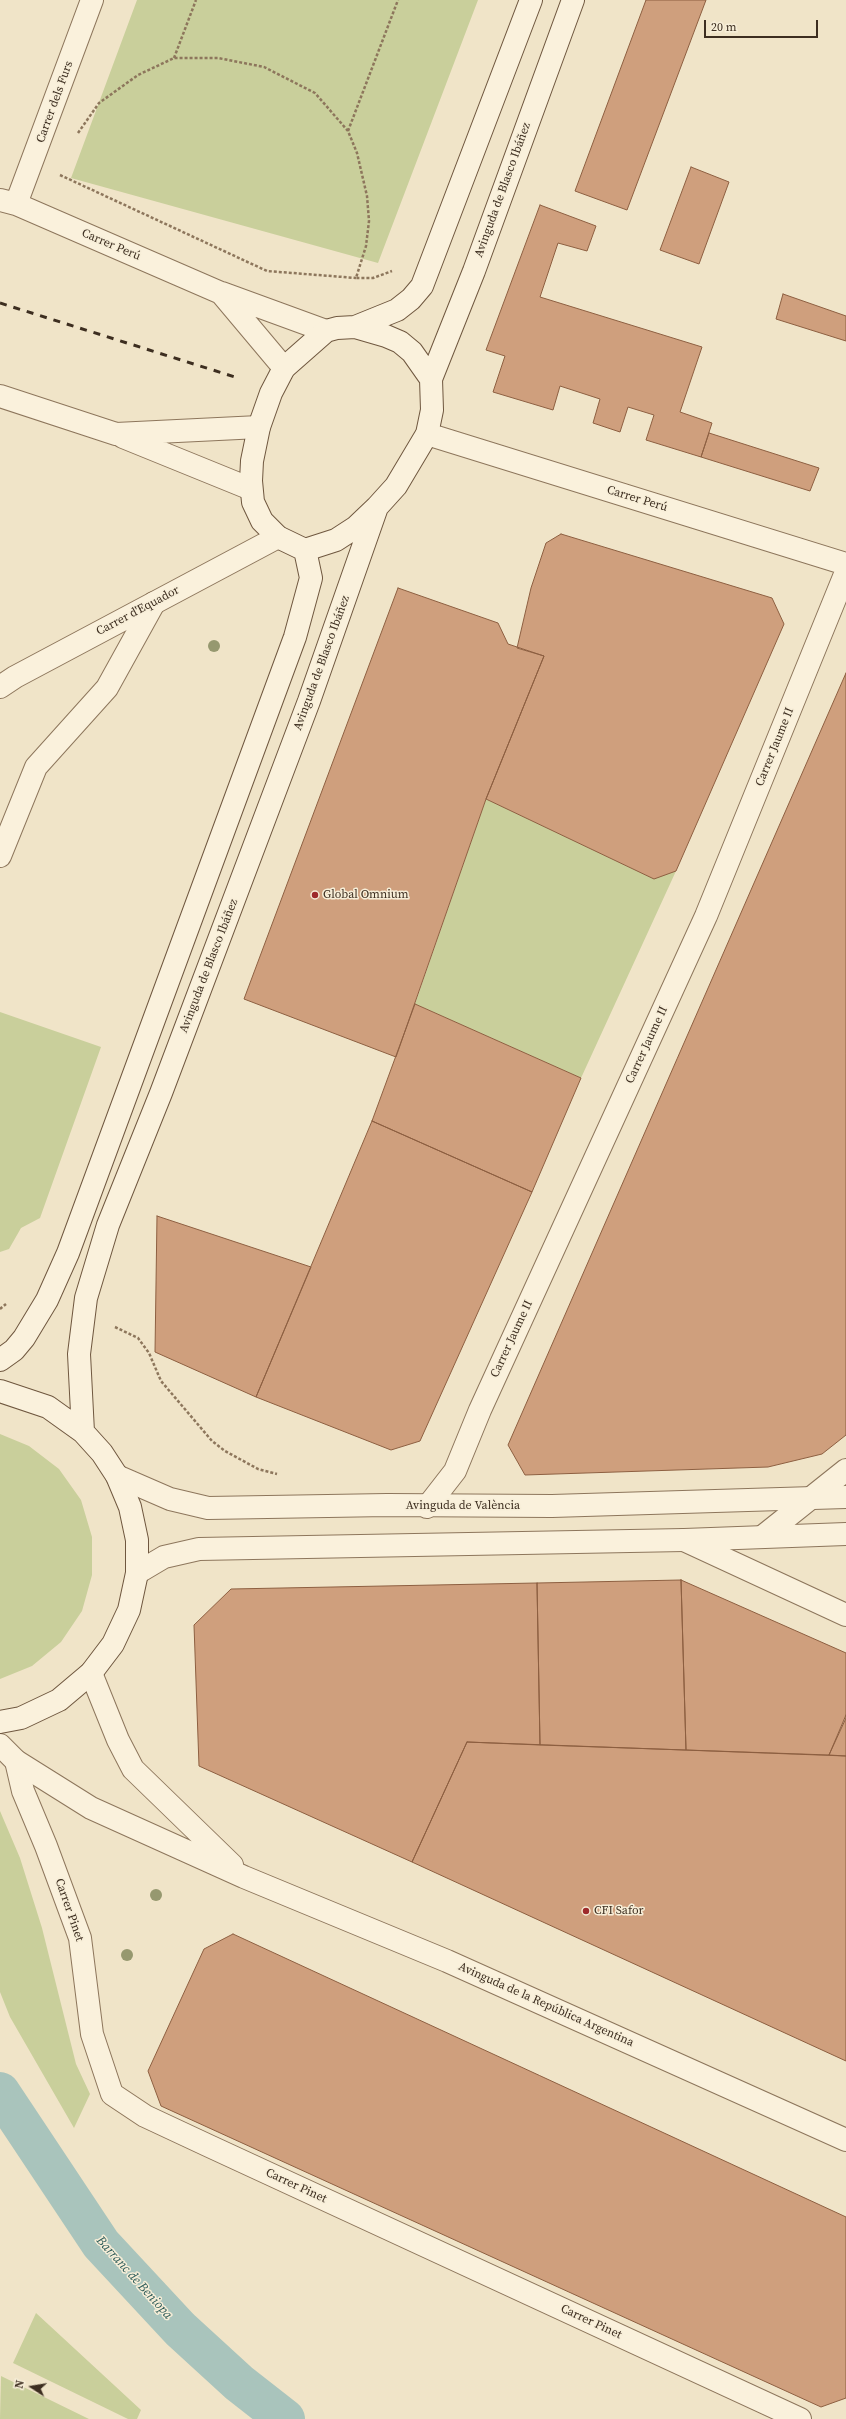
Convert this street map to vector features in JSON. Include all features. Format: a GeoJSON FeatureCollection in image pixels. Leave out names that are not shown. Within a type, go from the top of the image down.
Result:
{"type":"FeatureCollection","features":[{"type":"Feature","properties":{"kind":"street","name":"Carrer dels Furs"},"geometry":{"type":"LineString","coordinates":[[8,202],[92,0]]}},
{"type":"Feature","properties":{"kind":"street"},"geometry":{"type":"LineString","coordinates":[[355,327],[400,342],[412,352],[430,380],[432,410],[427,434],[396,486],[356,527],[324,546],[305,550],[278,537],[262,521],[252,502],[252,461],[260,427],[271,393],[284,368],[326,331],[355,327],[397,310],[411,299],[422,286],[531,0]]}},
{"type":"Feature","properties":{"kind":"street","name":"Avinguda de Blasco Ibáñez"},"geometry":{"type":"LineString","coordinates":[[430,380],[474,271],[573,0]]}},
{"type":"Feature","properties":{"kind":"street","name":"Carrer Perú"},"geometry":{"type":"LineString","coordinates":[[8,202],[221,293],[326,331]]}},
{"type":"Feature","properties":{"kind":"street","name":"Carrer Perú"},"geometry":{"type":"LineString","coordinates":[[221,293],[284,368]]}},
{"type":"Feature","properties":{"kind":"street"},"geometry":{"type":"LineString","coordinates":[[0,396],[116,434],[251,489]]}},
{"type":"Feature","properties":{"kind":"street"},"geometry":{"type":"LineString","coordinates":[[116,434],[260,427]]}},
{"type":"Feature","properties":{"kind":"street","name":"Carrer Perú"},"geometry":{"type":"LineString","coordinates":[[427,434],[846,564]]}},
{"type":"Feature","properties":{"kind":"street","name":"Avinguda de Blasco Ibáñez"},"geometry":{"type":"LineString","coordinates":[[83,1432],[79,1354],[86,1298],[108,1225],[161,1092],[309,701],[377,507]]}},
{"type":"Feature","properties":{"kind":"street","name":"Carrer d'Equador"},"geometry":{"type":"LineString","coordinates":[[0,687],[15,677],[278,537]]}},
{"type":"Feature","properties":{"kind":"street"},"geometry":{"type":"LineString","coordinates":[[0,1360],[14,1350],[24,1338],[47,1300],[76,1231],[295,637],[311,578],[305,550]]}},
{"type":"Feature","properties":{"kind":"street","name":"Carrer Jaume II"},"geometry":{"type":"LineString","coordinates":[[427,1507],[455,1471],[484,1403],[706,916],[846,572]]}},
{"type":"Feature","properties":{"kind":"street"},"geometry":{"type":"LineString","coordinates":[[0,856],[36,767],[107,688],[154,603]]}},
{"type":"Feature","properties":{"kind":"street"},"geometry":{"type":"LineString","coordinates":[[0,1391],[48,1407],[83,1432],[102,1453],[117,1476],[130,1507],[137,1540],[137,1573],[126,1616],[113,1644],[91,1673],[59,1700],[21,1718],[0,1722]]}},
{"type":"Feature","properties":{"kind":"street"},"geometry":{"type":"LineString","coordinates":[[762,1537],[846,1470]]}},
{"type":"Feature","properties":{"kind":"street","name":"Avinguda de València"},"geometry":{"type":"LineString","coordinates":[[117,1476],[170,1499],[208,1508],[387,1505],[427,1507],[552,1506],[815,1496],[846,1497]]}},
{"type":"Feature","properties":{"kind":"street"},"geometry":{"type":"LineString","coordinates":[[137,1573],[164,1557],[199,1549],[684,1540],[846,1534]]}},
{"type":"Feature","properties":{"kind":"street"},"geometry":{"type":"LineString","coordinates":[[684,1540],[846,1615]]}},
{"type":"Feature","properties":{"kind":"street","name":"Avinguda de la República Argentina"},"geometry":{"type":"LineString","coordinates":[[91,1673],[118,1740],[132,1769],[244,1877]]}},
{"type":"Feature","properties":{"kind":"street","name":"Avinguda de la República Argentina"},"geometry":{"type":"LineString","coordinates":[[0,1745],[16,1761],[91,1808],[244,1877],[454,1964],[846,2140]]}},
{"type":"Feature","properties":{"kind":"street","name":"Carrer Pinet"},"geometry":{"type":"LineString","coordinates":[[16,1761],[23,1791],[46,1846],[80,1938],[92,2034],[112,2094],[145,2116],[800,2419]]}},
{"type":"Feature","properties":{"kind":"path"},"geometry":{"type":"LineString","coordinates":[[174,58],[196,0]]}},
{"type":"Feature","properties":{"kind":"path"},"geometry":{"type":"LineString","coordinates":[[348,131],[398,0]]}},
{"type":"Feature","properties":{"kind":"path"},"geometry":{"type":"LineString","coordinates":[[74,138],[99,103],[138,75],[174,58],[218,58],[264,67],[315,93],[348,131],[356,153],[367,196],[369,220],[366,246],[356,278]]}},
{"type":"Feature","properties":{"kind":"path"},"geometry":{"type":"LineString","coordinates":[[61,168],[59,174],[267,272],[373,278],[398,267]]}},
{"type":"Feature","properties":{"kind":"path"},"geometry":{"type":"LineString","coordinates":[[0,1309],[21,1290],[47,1300]]}},
{"type":"Feature","properties":{"kind":"path"},"geometry":{"type":"LineString","coordinates":[[84,1316],[138,1338],[149,1352],[161,1381],[212,1440],[225,1451],[258,1469],[279,1474]]}},
{"type":"Feature","properties":{"kind":"green space"},"geometry":{"type":"Polygon","coordinates":[[[137,0],[478,0],[378,263],[71,178],[137,0]]]}},
{"type":"Feature","properties":{"kind":"green space"},"geometry":{"type":"Polygon","coordinates":[[[486,799],[646,875],[676,871],[581,1078],[415,1004],[486,799]]]}},
{"type":"Feature","properties":{"kind":"green space"},"geometry":{"type":"Polygon","coordinates":[[[0,1012],[101,1047],[40,1218],[21,1228],[9,1249],[0,1252],[0,1012]]]}},
{"type":"Feature","properties":{"kind":"green space"},"geometry":{"type":"Polygon","coordinates":[[[0,1434],[29,1446],[59,1469],[81,1500],[92,1537],[92,1575],[82,1611],[61,1642],[32,1666],[0,1679],[0,1434]]]}},
{"type":"Feature","properties":{"kind":"green space"},"geometry":{"type":"Polygon","coordinates":[[[0,1811],[20,1858],[42,1928],[76,2064],[90,2094],[74,2128],[10,2017],[0,1992],[0,1811]]]}},
{"type":"Feature","properties":{"kind":"green space"},"geometry":{"type":"Polygon","coordinates":[[[36,2313],[141,2410],[137,2419],[128,2419],[13,2363],[36,2313]]]}},
{"type":"Feature","properties":{"kind":"green space"},"geometry":{"type":"Polygon","coordinates":[[[1,2376],[89,2419],[0,2419],[1,2376]]]}},
{"type":"Feature","properties":{"kind":"building"},"geometry":{"type":"Polygon","coordinates":[[[646,0],[706,0],[627,210],[575,191],[646,0]]]}},
{"type":"Feature","properties":{"kind":"building"},"geometry":{"type":"Polygon","coordinates":[[[691,167],[729,182],[699,264],[660,250],[691,167]]]}},
{"type":"Feature","properties":{"kind":"building"},"geometry":{"type":"Polygon","coordinates":[[[540,205],[596,226],[587,251],[558,243],[540,297],[702,347],[680,412],[712,423],[701,457],[646,440],[654,415],[628,407],[620,432],[593,423],[600,399],[560,386],[553,410],[493,392],[505,356],[486,350],[540,205]]]}},
{"type":"Feature","properties":{"kind":"building"},"geometry":{"type":"Polygon","coordinates":[[[783,294],[846,316],[846,341],[776,319],[783,294]]]}},
{"type":"Feature","properties":{"kind":"building"},"geometry":{"type":"Polygon","coordinates":[[[709,433],[819,468],[810,491],[701,457],[709,433]]]}},
{"type":"Feature","properties":{"kind":"building"},"geometry":{"type":"Polygon","coordinates":[[[561,534],[772,598],[784,624],[676,871],[654,879],[486,799],[544,656],[517,648],[531,588],[546,543],[561,534]]]}},
{"type":"Feature","properties":{"kind":"building"},"geometry":{"type":"Polygon","coordinates":[[[398,588],[498,623],[508,644],[544,656],[486,799],[396,1057],[244,999],[398,588]]]}},
{"type":"Feature","properties":{"kind":"building"},"geometry":{"type":"Polygon","coordinates":[[[846,673],[846,1435],[822,1454],[768,1467],[525,1475],[508,1445],[846,673]]]}},
{"type":"Feature","properties":{"kind":"building"},"geometry":{"type":"Polygon","coordinates":[[[415,1004],[581,1078],[532,1192],[372,1121],[415,1004]]]}},
{"type":"Feature","properties":{"kind":"building"},"geometry":{"type":"Polygon","coordinates":[[[372,1121],[532,1192],[420,1441],[391,1450],[256,1397],[372,1121]]]}},
{"type":"Feature","properties":{"kind":"building"},"geometry":{"type":"Polygon","coordinates":[[[157,1216],[311,1267],[256,1397],[155,1352],[157,1216]]]}},
{"type":"Feature","properties":{"kind":"building"},"geometry":{"type":"Polygon","coordinates":[[[681,1580],[846,1653],[846,1718],[829,1755],[686,1750],[681,1580]]]}},
{"type":"Feature","properties":{"kind":"building"},"geometry":{"type":"Polygon","coordinates":[[[681,1580],[686,1750],[540,1745],[537,1583],[681,1580]]]}},
{"type":"Feature","properties":{"kind":"building"},"geometry":{"type":"Polygon","coordinates":[[[537,1583],[540,1745],[467,1742],[412,1862],[199,1766],[194,1625],[231,1589],[537,1583]]]}},
{"type":"Feature","properties":{"kind":"building"},"geometry":{"type":"Polygon","coordinates":[[[846,1715],[846,1756],[829,1755],[846,1715]]]}},
{"type":"Feature","properties":{"kind":"building"},"geometry":{"type":"Polygon","coordinates":[[[467,1742],[846,1756],[846,2061],[412,1862],[467,1742]]]}},
{"type":"Feature","properties":{"kind":"building"},"geometry":{"type":"Polygon","coordinates":[[[233,1934],[846,2217],[846,2398],[821,2407],[161,2106],[148,2071],[204,1949],[233,1934]]]}},
{"type":"Feature","properties":{"kind":"waterway","name":"Barranc de Beniopa"},"geometry":{"type":"LineString","coordinates":[[0,2092],[101,2244],[180,2329],[239,2383],[285,2419]]}},
{"type":"Feature","properties":{"kind":"railway"},"geometry":{"type":"LineString","coordinates":[[0,303],[235,377]]}},
{"type":"Feature","properties":{"kind":"place","name":"Global Omnium"},"geometry":{"type":"Point","coordinates":[315,895]}},
{"type":"Feature","properties":{"kind":"place","name":"CFI Safor"},"geometry":{"type":"Point","coordinates":[586,1911]}}]}
